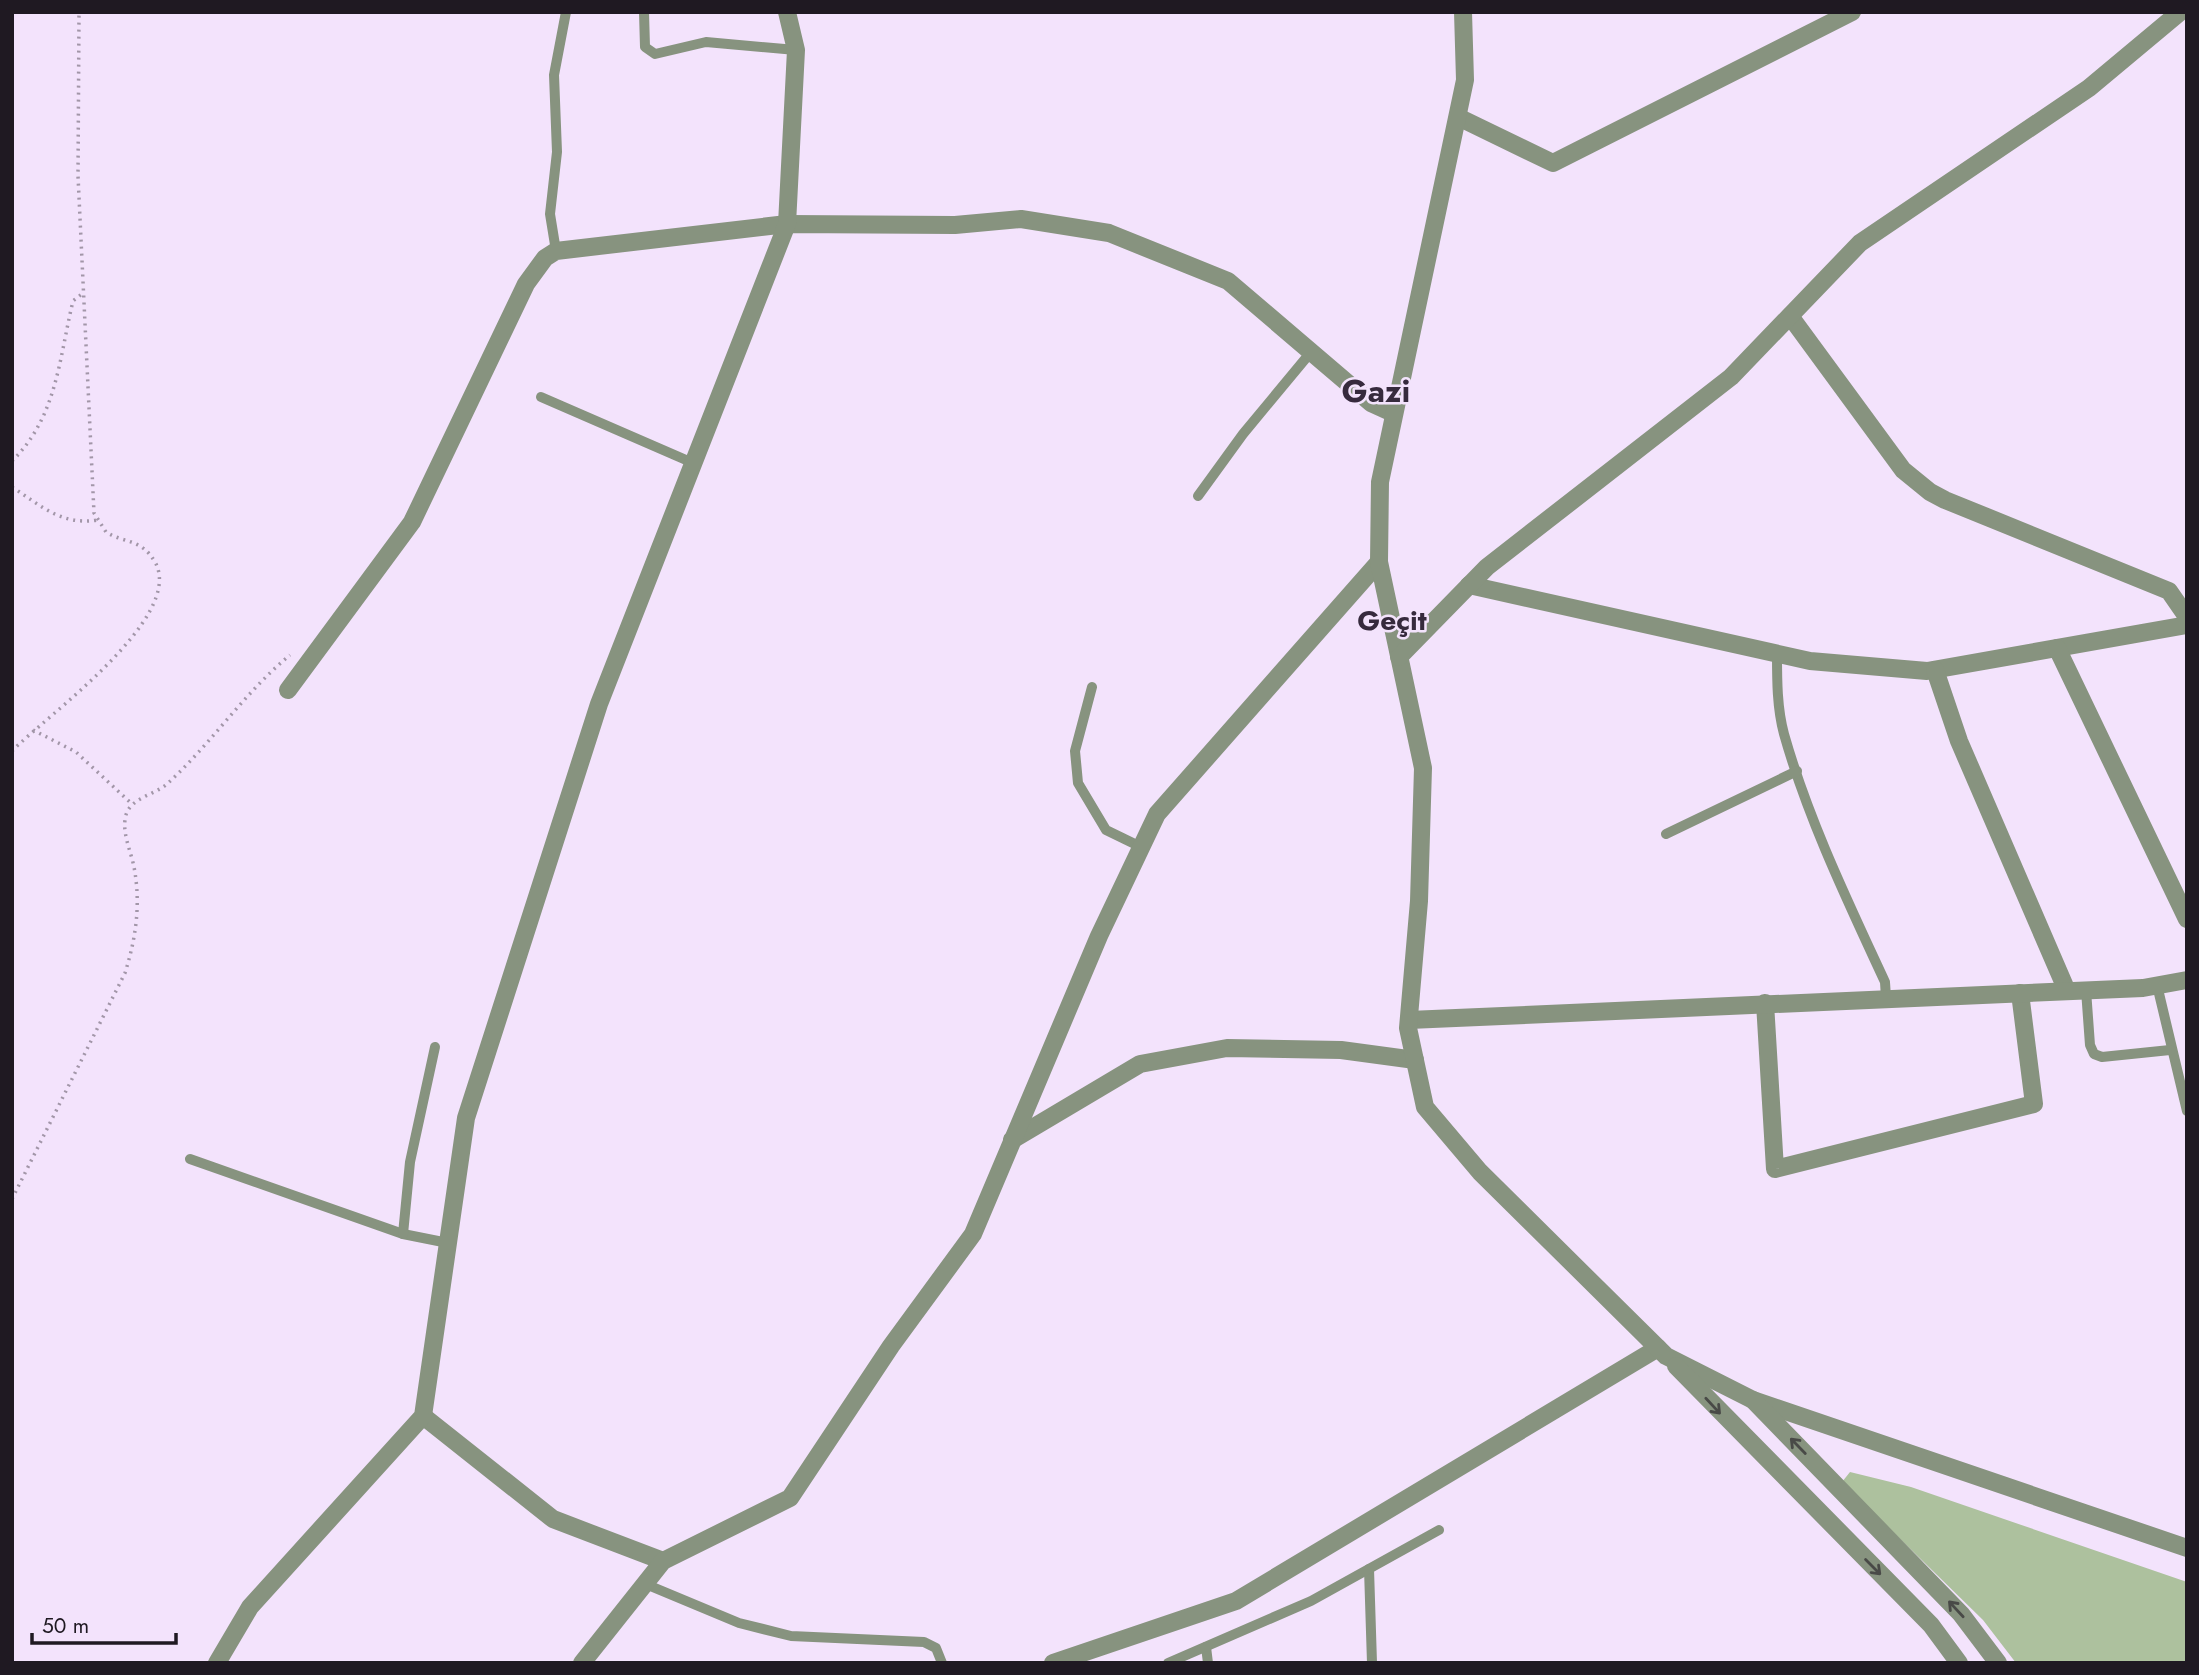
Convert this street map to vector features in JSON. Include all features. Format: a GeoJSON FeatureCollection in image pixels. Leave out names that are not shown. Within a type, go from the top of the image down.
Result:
{"type":"FeatureCollection","features":[{"type":"Feature","properties":{"kind":"street"},"geometry":{"type":"LineString","coordinates":[[217,1663],[250,1607],[423,1416],[466,1118],[599,704],[787,223],[796,50],[787,12]]}},
{"type":"Feature","properties":{"kind":"street"},"geometry":{"type":"LineString","coordinates":[[1463,12],[1465,80],[1380,482],[1379,562],[1423,768],[1419,901],[1409,1020],[1424,1107],[1480,1172],[1931,1625],[1959,1663]]}},
{"type":"Feature","properties":{"kind":"street"},"geometry":{"type":"LineString","coordinates":[[1458,117],[1553,163],[1852,12]]}},
{"type":"Feature","properties":{"kind":"street"},"geometry":{"type":"LineString","coordinates":[[1399,657],[1487,566],[1731,377],[1860,243],[2090,88],[2180,12]]}},
{"type":"Feature","properties":{"kind":"street"},"geometry":{"type":"LineString","coordinates":[[288,690],[411,522],[526,284],[545,258],[556,251],[787,223],[955,225],[1021,219],[1109,233],[1228,281],[1371,403],[1393,413]]}},
{"type":"Feature","properties":{"kind":"street"},"geometry":{"type":"LineString","coordinates":[[1790,316],[1893,458],[1915,482],[1945,500],[2169,591],[2187,617]]}},
{"type":"Feature","properties":{"kind":"street"},"geometry":{"type":"LineString","coordinates":[[582,1663],[643,1583],[663,1562],[790,1497],[891,1346],[973,1234],[1098,936],[1157,814],[1379,562]]}},
{"type":"Feature","properties":{"kind":"street"},"geometry":{"type":"LineString","coordinates":[[1469,584],[1810,661],[1935,670],[2187,625]]}},
{"type":"Feature","properties":{"kind":"street"},"geometry":{"type":"LineString","coordinates":[[2057,648],[2187,919]]}},
{"type":"Feature","properties":{"kind":"street"},"geometry":{"type":"LineString","coordinates":[[1935,670],[1959,741],[2067,991]]}},
{"type":"Feature","properties":{"kind":"street"},"geometry":{"type":"LineString","coordinates":[[1409,1020],[2067,991],[2157,985],[2187,980]]}},
{"type":"Feature","properties":{"kind":"street"},"geometry":{"type":"LineString","coordinates":[[1765,1003],[1775,1169],[2034,1104],[2020,993]]}},
{"type":"Feature","properties":{"kind":"street"},"geometry":{"type":"LineString","coordinates":[[1012,1140],[1140,1065],[1227,1048],[1341,1050],[1415,1060]]}},
{"type":"Feature","properties":{"kind":"street"},"geometry":{"type":"LineString","coordinates":[[1662,1352],[1753,1400],[2187,1548]]}},
{"type":"Feature","properties":{"kind":"street"},"geometry":{"type":"LineString","coordinates":[[1053,1663],[1236,1601],[1662,1352]]}},
{"type":"Feature","properties":{"kind":"street"},"geometry":{"type":"LineString","coordinates":[[1753,1400],[1961,1614],[1998,1663]]}},
{"type":"Feature","properties":{"kind":"street"},"geometry":{"type":"LineString","coordinates":[[423,1416],[553,1519],[663,1562]]}},
{"type":"Feature","properties":{"kind":"lane"},"geometry":{"type":"LineString","coordinates":[[556,251],[550,214],[557,152],[554,75],[566,12]]}},
{"type":"Feature","properties":{"kind":"lane"},"geometry":{"type":"LineString","coordinates":[[644,12],[645,47],[655,54],[706,42],[796,50]]}},
{"type":"Feature","properties":{"kind":"lane"},"geometry":{"type":"LineString","coordinates":[[1198,496],[1243,434],[1311,352]]}},
{"type":"Feature","properties":{"kind":"lane"},"geometry":{"type":"LineString","coordinates":[[541,397],[692,463]]}},
{"type":"Feature","properties":{"kind":"lane"},"geometry":{"type":"LineString","coordinates":[[1777,654],[1777,691],[1783,732],[1848,901],[1885,982],[1886,998]]}},
{"type":"Feature","properties":{"kind":"lane"},"geometry":{"type":"LineString","coordinates":[[1092,687],[1075,751],[1078,783],[1106,830],[1141,847]]}},
{"type":"Feature","properties":{"kind":"lane"},"geometry":{"type":"LineString","coordinates":[[1666,834],[1797,771]]}},
{"type":"Feature","properties":{"kind":"lane"},"geometry":{"type":"LineString","coordinates":[[2157,985],[2170,1050],[2187,1111]]}},
{"type":"Feature","properties":{"kind":"lane"},"geometry":{"type":"LineString","coordinates":[[2086,990],[2090,1045],[2094,1054],[2102,1057],[2170,1050]]}},
{"type":"Feature","properties":{"kind":"lane"},"geometry":{"type":"LineString","coordinates":[[403,1234],[412,1150],[435,1047]]}},
{"type":"Feature","properties":{"kind":"lane"},"geometry":{"type":"LineString","coordinates":[[190,1159],[403,1234],[448,1243]]}},
{"type":"Feature","properties":{"kind":"lane"},"geometry":{"type":"LineString","coordinates":[[1168,1663],[1311,1601],[1439,1530]]}},
{"type":"Feature","properties":{"kind":"lane"},"geometry":{"type":"LineString","coordinates":[[1369,1569],[1372,1663]]}},
{"type":"Feature","properties":{"kind":"lane"},"geometry":{"type":"LineString","coordinates":[[643,1583],[739,1623],[791,1636],[925,1642],[936,1648],[942,1663]]}},
{"type":"Feature","properties":{"kind":"lane"},"geometry":{"type":"LineString","coordinates":[[1206,1647],[1208,1663]]}},
{"type":"Feature","properties":{"kind":"path"},"geometry":{"type":"LineString","coordinates":[[12,751],[135,636],[149,615],[157,593],[158,570],[150,556],[131,540],[113,536],[97,520],[88,411],[78,176],[79,12]]}},
{"type":"Feature","properties":{"kind":"path"},"geometry":{"type":"LineString","coordinates":[[12,461],[34,438],[48,412],[73,301],[83,293]]}},
{"type":"Feature","properties":{"kind":"path"},"geometry":{"type":"LineString","coordinates":[[12,487],[59,518],[79,522],[97,520]]}},
{"type":"Feature","properties":{"kind":"path"},"geometry":{"type":"LineString","coordinates":[[12,1199],[125,973],[132,952],[136,929],[137,887],[125,819],[132,804],[156,793],[199,755],[284,660],[301,648],[319,648]]}},
{"type":"Feature","properties":{"kind":"path"},"geometry":{"type":"LineString","coordinates":[[33,730],[76,752],[132,804]]}},
{"type":"Feature","properties":{"kind":"green space"},"geometry":{"type":"Polygon","coordinates":[[[1850,1472],[1911,1487],[2187,1582],[2187,1663],[2016,1663],[1983,1620],[1842,1482],[1850,1472]]]}},
{"type":"Feature","properties":{"kind":"district","name":"Gazi"},"geometry":{"type":"Point","coordinates":[1376,391]}},
{"type":"Feature","properties":{"kind":"district","name":"Geçit"},"geometry":{"type":"Point","coordinates":[1392,620]}}]}
